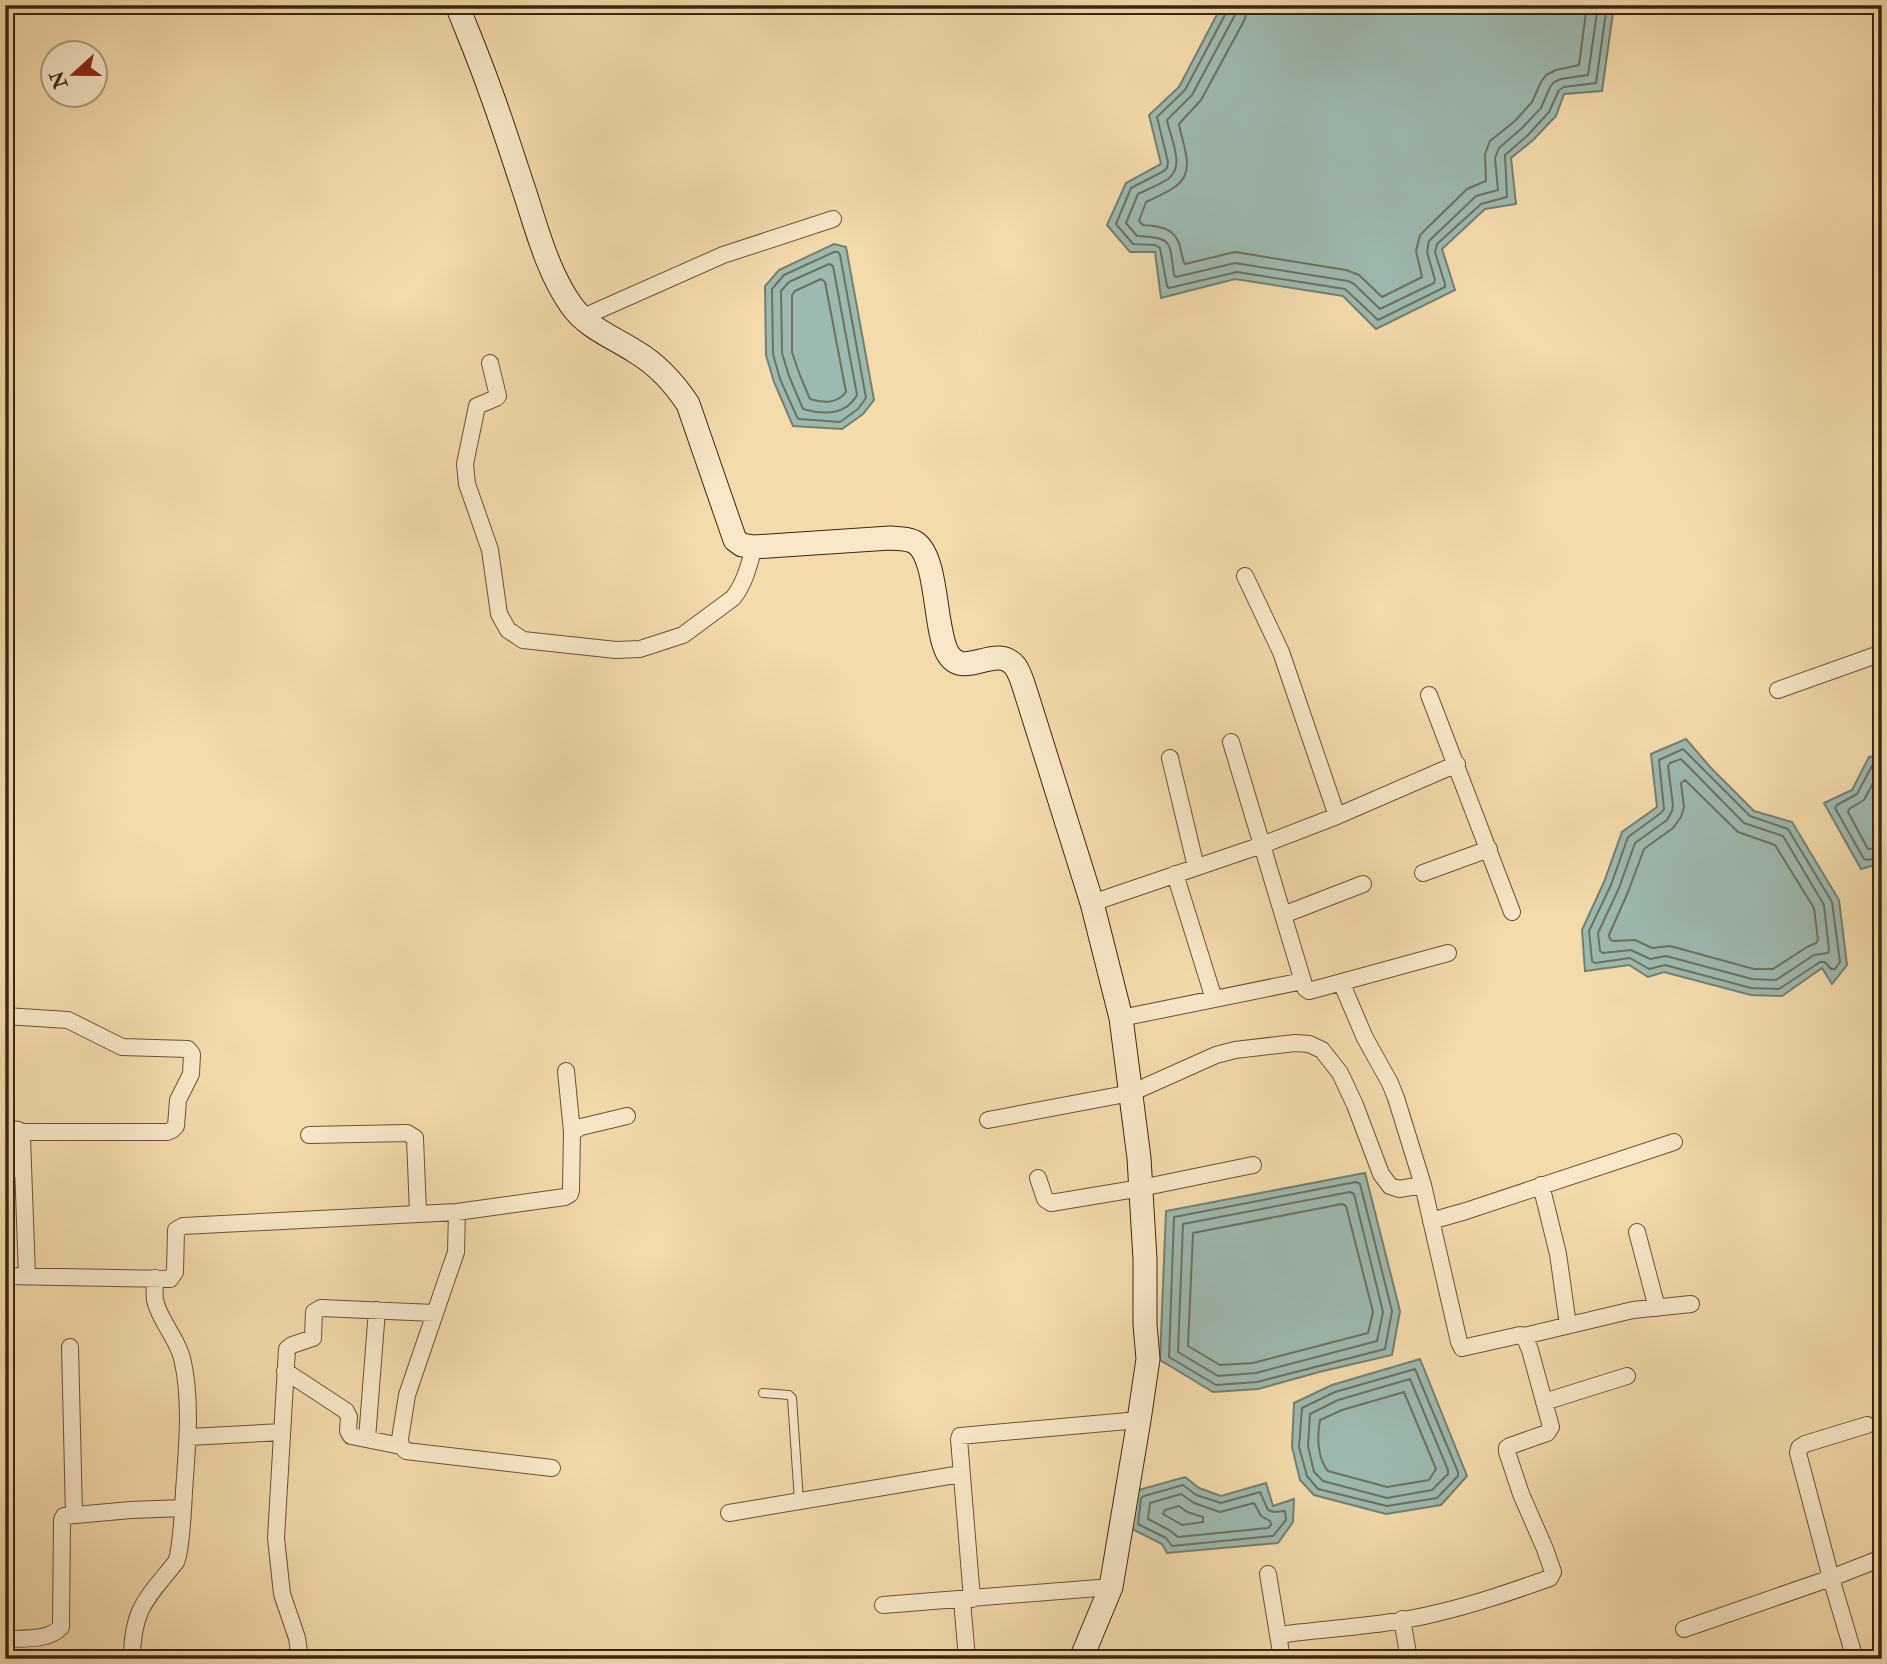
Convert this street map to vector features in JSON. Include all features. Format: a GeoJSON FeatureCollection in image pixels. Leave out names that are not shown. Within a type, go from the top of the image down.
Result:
{"type":"FeatureCollection","features":[{"type":"Feature","properties":{"kind":"street"},"geometry":{"type":"LineString","coordinates":[[457,5],[490,90],[536,227],[570,305],[594,328],[655,366],[688,404],[735,540],[742,545],[754,547],[890,538],[915,542],[927,559],[948,655],[957,663],[967,664],[997,657],[1005,658],[1016,667],[1037,724],[1092,903],[1121,1018],[1141,1188],[1148,1359],[1111,1587],[1081,1659]]}},
{"type":"Feature","properties":{"kind":"street"},"geometry":{"type":"LineString","coordinates":[[582,318],[723,255],[833,219]]}},
{"type":"Feature","properties":{"kind":"street"},"geometry":{"type":"LineString","coordinates":[[490,363],[498,396],[477,406],[465,464],[467,484],[490,550],[499,614],[508,630],[515,636],[523,640],[616,650],[640,649],[670,640],[683,635],[733,598],[745,578],[754,547]]}},
{"type":"Feature","properties":{"kind":"street"},"geometry":{"type":"LineString","coordinates":[[1245,576],[1281,652],[1337,816]]}},
{"type":"Feature","properties":{"kind":"street"},"geometry":{"type":"LineString","coordinates":[[1778,690],[1882,653]]}},
{"type":"Feature","properties":{"kind":"street"},"geometry":{"type":"LineString","coordinates":[[1429,695],[1512,912]]}},
{"type":"Feature","properties":{"kind":"street"},"geometry":{"type":"LineString","coordinates":[[1231,742],[1305,988],[1309,991],[1448,953]]}},
{"type":"Feature","properties":{"kind":"street"},"geometry":{"type":"LineString","coordinates":[[1170,758],[1196,867]]}},
{"type":"Feature","properties":{"kind":"street"},"geometry":{"type":"LineString","coordinates":[[1092,903],[1262,845],[1457,764]]}},
{"type":"Feature","properties":{"kind":"street"},"geometry":{"type":"LineString","coordinates":[[1423,873],[1489,849]]}},
{"type":"Feature","properties":{"kind":"street"},"geometry":{"type":"LineString","coordinates":[[1175,874],[1214,999]]}},
{"type":"Feature","properties":{"kind":"street"},"geometry":{"type":"LineString","coordinates":[[1283,915],[1363,884]]}},
{"type":"Feature","properties":{"kind":"street"},"geometry":{"type":"LineString","coordinates":[[1121,1018],[1303,981]]}},
{"type":"Feature","properties":{"kind":"street"},"geometry":{"type":"LineString","coordinates":[[1342,982],[1365,1038],[1390,1083],[1423,1185],[1462,1348],[1633,1310],[1691,1304]]}},
{"type":"Feature","properties":{"kind":"street"},"geometry":{"type":"LineString","coordinates":[[5,1016],[64,1019],[122,1047],[188,1049],[192,1054],[191,1074],[178,1100],[176,1126],[172,1130],[13,1130]]}},
{"type":"Feature","properties":{"kind":"street"},"geometry":{"type":"LineString","coordinates":[[988,1120],[1131,1093],[1216,1055],[1254,1047],[1309,1044],[1322,1050],[1340,1073],[1381,1174],[1390,1186],[1399,1189],[1423,1185]]}},
{"type":"Feature","properties":{"kind":"street"},"geometry":{"type":"LineString","coordinates":[[5,1276],[170,1279],[175,1272],[176,1230],[179,1227],[457,1212],[565,1197],[571,1190],[572,1132],[566,1071]]}},
{"type":"Feature","properties":{"kind":"street"},"geometry":{"type":"LineString","coordinates":[[572,1132],[581,1127],[627,1116]]}},
{"type":"Feature","properties":{"kind":"street"},"geometry":{"type":"LineString","coordinates":[[13,1130],[22,1138],[27,1276]]}},
{"type":"Feature","properties":{"kind":"street"},"geometry":{"type":"LineString","coordinates":[[309,1135],[412,1134],[415,1138],[418,1213]]}},
{"type":"Feature","properties":{"kind":"street"},"geometry":{"type":"LineString","coordinates":[[1431,1221],[1674,1142]]}},
{"type":"Feature","properties":{"kind":"street"},"geometry":{"type":"LineString","coordinates":[[1038,1178],[1045,1199],[1051,1203],[1253,1165]]}},
{"type":"Feature","properties":{"kind":"street"},"geometry":{"type":"LineString","coordinates":[[5,1168],[23,1169]]}},
{"type":"Feature","properties":{"kind":"street"},"geometry":{"type":"LineString","coordinates":[[1541,1185],[1558,1255],[1568,1325]]}},
{"type":"Feature","properties":{"kind":"street"},"geometry":{"type":"LineString","coordinates":[[401,1446],[405,1401],[456,1252],[457,1212]]}},
{"type":"Feature","properties":{"kind":"street"},"geometry":{"type":"LineString","coordinates":[[1637,1232],[1657,1308]]}},
{"type":"Feature","properties":{"kind":"street"},"geometry":{"type":"LineString","coordinates":[[132,1659],[134,1631],[141,1606],[178,1556],[189,1437],[182,1359],[174,1336],[157,1306],[155,1278]]}},
{"type":"Feature","properties":{"kind":"street"},"geometry":{"type":"LineString","coordinates":[[300,1659],[297,1638],[282,1594],[276,1538],[287,1349],[313,1338],[316,1309],[433,1313]]}},
{"type":"Feature","properties":{"kind":"street"},"geometry":{"type":"LineString","coordinates":[[367,1439],[377,1310]]}},
{"type":"Feature","properties":{"kind":"street"},"geometry":{"type":"LineString","coordinates":[[1278,1635],[1435,1614],[1505,1594],[1552,1576],[1548,1556],[1521,1494],[1507,1452],[1510,1446],[1550,1431],[1551,1427],[1524,1336]]}},
{"type":"Feature","properties":{"kind":"street"},"geometry":{"type":"LineString","coordinates":[[70,1347],[74,1514]]}},
{"type":"Feature","properties":{"kind":"street"},"geometry":{"type":"LineString","coordinates":[[285,1371],[346,1411],[349,1417],[349,1434],[401,1446],[406,1451],[552,1468]]}},
{"type":"Feature","properties":{"kind":"street"},"geometry":{"type":"LineString","coordinates":[[1544,1402],[1627,1376]]}},
{"type":"Feature","properties":{"kind":"street"},"geometry":{"type":"LineString","coordinates":[[967,1659],[967,1599],[958,1438],[1139,1420]]}},
{"type":"Feature","properties":{"kind":"street"},"geometry":{"type":"LineString","coordinates":[[1855,1659],[1798,1453],[1799,1447],[1867,1425]]}},
{"type":"Feature","properties":{"kind":"street"},"geometry":{"type":"LineString","coordinates":[[189,1437],[282,1432]]}},
{"type":"Feature","properties":{"kind":"street"},"geometry":{"type":"LineString","coordinates":[[729,1513],[961,1474]]}},
{"type":"Feature","properties":{"kind":"street"},"geometry":{"type":"LineString","coordinates":[[5,1639],[39,1637],[57,1632],[61,1627],[64,1516],[183,1508]]}},
{"type":"Feature","properties":{"kind":"street"},"geometry":{"type":"LineString","coordinates":[[1684,1629],[1882,1558]]}},
{"type":"Feature","properties":{"kind":"street"},"geometry":{"type":"LineString","coordinates":[[1268,1574],[1282,1659]]}},
{"type":"Feature","properties":{"kind":"street"},"geometry":{"type":"LineString","coordinates":[[883,1605],[1111,1587]]}},
{"type":"Feature","properties":{"kind":"street"},"geometry":{"type":"LineString","coordinates":[[1402,1619],[1409,1659]]}},
{"type":"Feature","properties":{"kind":"lane"},"geometry":{"type":"LineString","coordinates":[[763,1393],[789,1395],[792,1398],[799,1501]]}},
{"type":"Feature","properties":{"kind":"water"},"geometry":{"type":"Polygon","coordinates":[[[1222,5],[1614,5],[1602,91],[1564,94],[1556,116],[1511,158],[1516,204],[1485,209],[1442,249],[1455,290],[1376,329],[1343,296],[1235,279],[1161,298],[1155,252],[1130,252],[1107,225],[1126,183],[1161,164],[1149,115],[1179,87],[1222,5]]]}},
{"type":"Feature","properties":{"kind":"water"},"geometry":{"type":"Polygon","coordinates":[[[834,244],[846,247],[874,400],[863,414],[842,429],[793,426],[774,382],[766,355],[765,286],[779,270],[834,244]]]}},
{"type":"Feature","properties":{"kind":"water"},"geometry":{"type":"Polygon","coordinates":[[[1686,739],[1754,811],[1792,822],[1839,900],[1847,965],[1832,984],[1822,968],[1782,996],[1751,995],[1664,972],[1648,977],[1629,965],[1585,971],[1582,930],[1604,882],[1622,832],[1657,807],[1651,754],[1686,739]]]}},
{"type":"Feature","properties":{"kind":"water"},"geometry":{"type":"Polygon","coordinates":[[[1882,755],[1882,863],[1861,869],[1824,803],[1852,790],[1869,757],[1882,755]]]}},
{"type":"Feature","properties":{"kind":"water"},"geometry":{"type":"Polygon","coordinates":[[[1365,1173],[1400,1311],[1392,1355],[1258,1389],[1213,1392],[1160,1360],[1166,1211],[1365,1173]]]}},
{"type":"Feature","properties":{"kind":"water"},"geometry":{"type":"Polygon","coordinates":[[[1420,1359],[1467,1476],[1441,1505],[1386,1514],[1314,1495],[1300,1480],[1292,1447],[1294,1403],[1332,1385],[1420,1359]]]}},
{"type":"Feature","properties":{"kind":"water"},"geometry":{"type":"Polygon","coordinates":[[[1185,1477],[1199,1488],[1221,1496],[1266,1483],[1273,1506],[1294,1499],[1293,1522],[1278,1543],[1167,1553],[1162,1544],[1130,1528],[1135,1491],[1185,1477]]]}}]}
